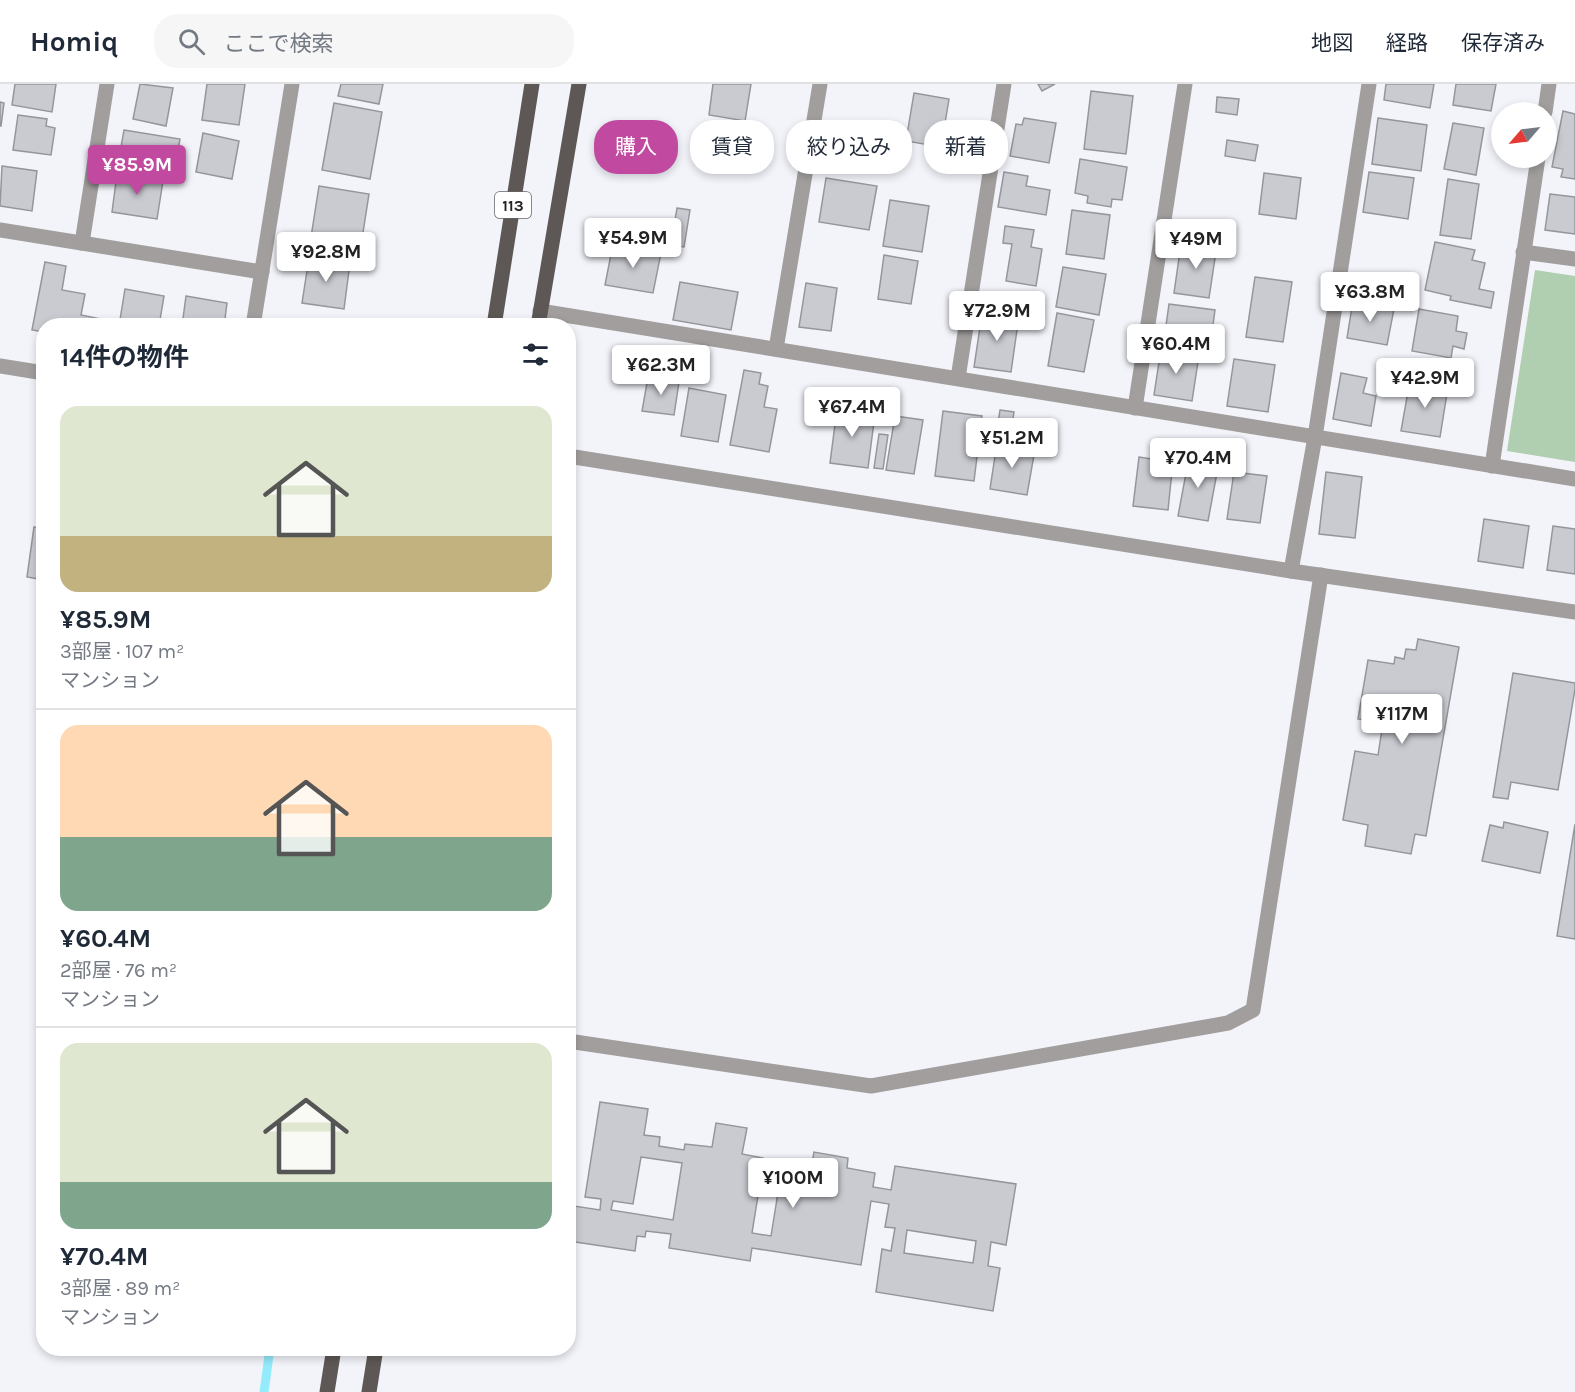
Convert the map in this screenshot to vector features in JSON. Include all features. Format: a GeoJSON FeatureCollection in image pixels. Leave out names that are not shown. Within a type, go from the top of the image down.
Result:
{"type":"FeatureCollection","features":[{"type":"Feature","properties":{"kind":"main road","name":"113"},"geometry":{"type":"LineString","coordinates":[[495,318],[532,84]]}},
{"type":"Feature","properties":{"kind":"main road","name":"113"},"geometry":{"type":"LineString","coordinates":[[539,318],[579,84]]}},
{"type":"Feature","properties":{"kind":"main road"},"geometry":{"type":"LineString","coordinates":[[327,1392],[333,1356]]}},
{"type":"Feature","properties":{"kind":"main road"},"geometry":{"type":"LineString","coordinates":[[369,1392],[375,1356]]}},
{"type":"Feature","properties":{"kind":"street"},"geometry":{"type":"LineString","coordinates":[[82,243],[107,84]]}},
{"type":"Feature","properties":{"kind":"street"},"geometry":{"type":"LineString","coordinates":[[255,318],[292,84]]}},
{"type":"Feature","properties":{"kind":"street"},"geometry":{"type":"LineString","coordinates":[[776,349],[820,84]]}},
{"type":"Feature","properties":{"kind":"street"},"geometry":{"type":"LineString","coordinates":[[958,378],[1004,84]]}},
{"type":"Feature","properties":{"kind":"street"},"geometry":{"type":"LineString","coordinates":[[1135,408],[1185,84]]}},
{"type":"Feature","properties":{"kind":"street"},"geometry":{"type":"LineString","coordinates":[[1291,571],[1315,437],[1369,84]]}},
{"type":"Feature","properties":{"kind":"street"},"geometry":{"type":"LineString","coordinates":[[1546,102],[1549,84]]}},
{"type":"Feature","properties":{"kind":"street"},"geometry":{"type":"LineString","coordinates":[[1492,466],[1536,168]]}},
{"type":"Feature","properties":{"kind":"street"},"geometry":{"type":"LineString","coordinates":[[0,230],[261,272]]}},
{"type":"Feature","properties":{"kind":"street"},"geometry":{"type":"LineString","coordinates":[[1522,252],[1575,259]]}},
{"type":"Feature","properties":{"kind":"street"},"geometry":{"type":"LineString","coordinates":[[576,319],[958,378],[1575,479]]}},
{"type":"Feature","properties":{"kind":"street"},"geometry":{"type":"LineString","coordinates":[[0,366],[36,372]]}},
{"type":"Feature","properties":{"kind":"street"},"geometry":{"type":"LineString","coordinates":[[576,457],[1291,571],[1575,612]]}},
{"type":"Feature","properties":{"kind":"street"},"geometry":{"type":"LineString","coordinates":[[576,1042],[871,1086],[1228,1023],[1252,1010],[1321,575]]}},
{"type":"Feature","properties":{"kind":"green space"},"geometry":{"type":"Polygon","coordinates":[[[1535,270],[1575,276],[1575,462],[1507,451],[1535,270]]]}},
{"type":"Feature","properties":{"kind":"building"},"geometry":{"type":"Polygon","coordinates":[[[15,84],[56,84],[52,112],[12,105],[15,84]]]}},
{"type":"Feature","properties":{"kind":"building"},"geometry":{"type":"Polygon","coordinates":[[[140,84],[173,88],[166,126],[133,119],[140,84]]]}},
{"type":"Feature","properties":{"kind":"building"},"geometry":{"type":"Polygon","coordinates":[[[207,84],[245,84],[239,125],[202,120],[207,84]]]}},
{"type":"Feature","properties":{"kind":"building"},"geometry":{"type":"Polygon","coordinates":[[[341,84],[383,84],[379,104],[338,96],[341,84]]]}},
{"type":"Feature","properties":{"kind":"building"},"geometry":{"type":"Polygon","coordinates":[[[713,84],[751,84],[745,120],[709,115],[713,84]]]}},
{"type":"Feature","properties":{"kind":"building"},"geometry":{"type":"Polygon","coordinates":[[[1038,84],[1055,84],[1042,91],[1038,84]]]}},
{"type":"Feature","properties":{"kind":"building"},"geometry":{"type":"Polygon","coordinates":[[[1386,84],[1434,84],[1430,108],[1384,100],[1386,84]]]}},
{"type":"Feature","properties":{"kind":"building"},"geometry":{"type":"Polygon","coordinates":[[[1456,84],[1496,84],[1491,111],[1453,105],[1456,84]]]}},
{"type":"Feature","properties":{"kind":"building"},"geometry":{"type":"Polygon","coordinates":[[[1091,91],[1133,96],[1126,154],[1084,149],[1091,91]]]}},
{"type":"Feature","properties":{"kind":"building"},"geometry":{"type":"Polygon","coordinates":[[[914,93],[949,99],[946,120],[924,120],[924,144],[912,142],[912,120],[910,120],[914,93]]]}},
{"type":"Feature","properties":{"kind":"building"},"geometry":{"type":"Polygon","coordinates":[[[1217,97],[1239,99],[1237,115],[1216,112],[1217,97]]]}},
{"type":"Feature","properties":{"kind":"building"},"geometry":{"type":"Polygon","coordinates":[[[0,102],[4,103],[1,126],[0,126],[0,102]]]}},
{"type":"Feature","properties":{"kind":"building"},"geometry":{"type":"Polygon","coordinates":[[[334,103],[382,112],[370,179],[322,170],[334,103]]]}},
{"type":"Feature","properties":{"kind":"building"},"geometry":{"type":"Polygon","coordinates":[[[1563,111],[1575,114],[1575,179],[1561,177],[1563,169],[1557,168],[1557,142],[1563,111]]]}},
{"type":"Feature","properties":{"kind":"building"},"geometry":{"type":"Polygon","coordinates":[[[18,115],[47,119],[46,126],[55,128],[51,155],[13,150],[18,115]]]}},
{"type":"Feature","properties":{"kind":"building"},"geometry":{"type":"Polygon","coordinates":[[[1024,118],[1056,123],[1049,163],[1010,156],[1016,124],[1022,125],[1024,118]]]}},
{"type":"Feature","properties":{"kind":"building"},"geometry":{"type":"Polygon","coordinates":[[[1378,118],[1427,125],[1421,171],[1372,164],[1378,118]]]}},
{"type":"Feature","properties":{"kind":"building"},"geometry":{"type":"Polygon","coordinates":[[[1453,123],[1484,128],[1476,175],[1444,169],[1453,123]]]}},
{"type":"Feature","properties":{"kind":"building"},"geometry":{"type":"Polygon","coordinates":[[[124,130],[180,139],[175,167],[119,158],[124,130]]]}},
{"type":"Feature","properties":{"kind":"building"},"geometry":{"type":"Polygon","coordinates":[[[203,133],[239,141],[232,179],[196,172],[203,133]]]}},
{"type":"Feature","properties":{"kind":"building"},"geometry":{"type":"Polygon","coordinates":[[[1227,140],[1258,145],[1255,161],[1225,156],[1227,140]]]}},
{"type":"Feature","properties":{"kind":"building"},"geometry":{"type":"Polygon","coordinates":[[[1080,159],[1127,167],[1122,200],[1112,199],[1111,207],[1087,203],[1088,196],[1075,193],[1080,159]]]}},
{"type":"Feature","properties":{"kind":"building"},"geometry":{"type":"Polygon","coordinates":[[[2,166],[37,171],[32,211],[0,206],[2,166]]]}},
{"type":"Feature","properties":{"kind":"building"},"geometry":{"type":"Polygon","coordinates":[[[1369,172],[1414,178],[1408,219],[1363,212],[1369,172]]]}},
{"type":"Feature","properties":{"kind":"building"},"geometry":{"type":"Polygon","coordinates":[[[1264,173],[1301,178],[1296,219],[1259,214],[1264,173]]]}},
{"type":"Feature","properties":{"kind":"building"},"geometry":{"type":"Polygon","coordinates":[[[117,174],[163,181],[157,219],[112,212],[117,174]]]}},
{"type":"Feature","properties":{"kind":"building"},"geometry":{"type":"Polygon","coordinates":[[[1004,174],[1028,176],[1026,186],[1050,190],[1046,215],[998,207],[1004,174]]]}},
{"type":"Feature","properties":{"kind":"building"},"geometry":{"type":"Polygon","coordinates":[[[826,178],[877,186],[869,230],[819,222],[826,178]]]}},
{"type":"Feature","properties":{"kind":"building"},"geometry":{"type":"Polygon","coordinates":[[[1448,179],[1479,184],[1471,239],[1440,235],[1448,179]]]}},
{"type":"Feature","properties":{"kind":"building"},"geometry":{"type":"Polygon","coordinates":[[[319,186],[369,194],[359,258],[309,250],[319,186]]]}},
{"type":"Feature","properties":{"kind":"building"},"geometry":{"type":"Polygon","coordinates":[[[1550,194],[1575,197],[1575,234],[1545,230],[1550,194]]]}},
{"type":"Feature","properties":{"kind":"building"},"geometry":{"type":"Polygon","coordinates":[[[890,200],[929,206],[922,252],[883,246],[890,200]]]}},
{"type":"Feature","properties":{"kind":"building"},"geometry":{"type":"Polygon","coordinates":[[[677,208],[690,210],[684,247],[671,245],[677,208]]]}},
{"type":"Feature","properties":{"kind":"building"},"geometry":{"type":"Polygon","coordinates":[[[1072,210],[1110,215],[1104,259],[1066,254],[1072,210]]]}},
{"type":"Feature","properties":{"kind":"building"},"geometry":{"type":"Polygon","coordinates":[[[1005,226],[1034,230],[1031,247],[1042,249],[1036,286],[1006,281],[1012,244],[1003,243],[1005,226]]]}},
{"type":"Feature","properties":{"kind":"building"},"geometry":{"type":"Polygon","coordinates":[[[1187,241],[1217,245],[1209,298],[1174,293],[1180,251],[1186,251],[1187,241]]]}},
{"type":"Feature","properties":{"kind":"building"},"geometry":{"type":"Polygon","coordinates":[[[1435,242],[1475,250],[1472,260],[1485,263],[1479,289],[1494,292],[1491,308],[1450,300],[1451,296],[1425,290],[1435,242]]]}},
{"type":"Feature","properties":{"kind":"building"},"geometry":{"type":"Polygon","coordinates":[[[613,244],[661,253],[653,293],[605,285],[613,244]]]}},
{"type":"Feature","properties":{"kind":"building"},"geometry":{"type":"Polygon","coordinates":[[[884,255],[918,261],[911,304],[878,299],[884,255]]]}},
{"type":"Feature","properties":{"kind":"building"},"geometry":{"type":"Polygon","coordinates":[[[309,258],[350,263],[344,309],[302,303],[309,258]]]}},
{"type":"Feature","properties":{"kind":"building"},"geometry":{"type":"Polygon","coordinates":[[[45,262],[66,266],[62,290],[85,294],[81,315],[96,318],[36,318],[36,331],[32,330],[45,262]]]}},
{"type":"Feature","properties":{"kind":"building"},"geometry":{"type":"Polygon","coordinates":[[[1063,267],[1106,274],[1099,315],[1056,307],[1063,267]]]}},
{"type":"Feature","properties":{"kind":"building"},"geometry":{"type":"Polygon","coordinates":[[[1255,277],[1292,282],[1283,342],[1246,337],[1255,277]]]}},
{"type":"Feature","properties":{"kind":"building"},"geometry":{"type":"Polygon","coordinates":[[[680,282],[738,292],[731,330],[673,320],[680,282]]]}},
{"type":"Feature","properties":{"kind":"building"},"geometry":{"type":"Polygon","coordinates":[[[806,283],[837,288],[831,331],[799,327],[806,283]]]}},
{"type":"Feature","properties":{"kind":"building"},"geometry":{"type":"Polygon","coordinates":[[[125,289],[164,296],[160,318],[120,318],[125,289]]]}},
{"type":"Feature","properties":{"kind":"building"},"geometry":{"type":"Polygon","coordinates":[[[186,296],[227,303],[225,318],[183,318],[186,296]]]}},
{"type":"Feature","properties":{"kind":"building"},"geometry":{"type":"Polygon","coordinates":[[[1353,301],[1394,309],[1387,345],[1347,338],[1353,301]]]}},
{"type":"Feature","properties":{"kind":"building"},"geometry":{"type":"Polygon","coordinates":[[[1169,304],[1215,310],[1210,347],[1164,340],[1169,304]]]}},
{"type":"Feature","properties":{"kind":"building"},"geometry":{"type":"Polygon","coordinates":[[[1419,309],[1458,316],[1456,331],[1467,333],[1464,349],[1453,346],[1451,358],[1412,351],[1419,309]]]}},
{"type":"Feature","properties":{"kind":"building"},"geometry":{"type":"Polygon","coordinates":[[[989,311],[1019,316],[1011,372],[974,367],[980,327],[986,328],[989,311]]]}},
{"type":"Feature","properties":{"kind":"building"},"geometry":{"type":"Polygon","coordinates":[[[1057,313],[1094,320],[1084,372],[1048,366],[1057,313]]]}},
{"type":"Feature","properties":{"kind":"building"},"geometry":{"type":"Polygon","coordinates":[[[1161,349],[1199,355],[1192,401],[1154,395],[1161,349]]]}},
{"type":"Feature","properties":{"kind":"building"},"geometry":{"type":"Polygon","coordinates":[[[1234,359],[1275,365],[1268,412],[1227,406],[1234,359]]]}},
{"type":"Feature","properties":{"kind":"building"},"geometry":{"type":"Polygon","coordinates":[[[744,370],[761,373],[759,384],[768,386],[764,407],[777,409],[769,452],[730,445],[744,370]]]}},
{"type":"Feature","properties":{"kind":"building"},"geometry":{"type":"Polygon","coordinates":[[[1341,373],[1367,378],[1363,393],[1376,396],[1371,426],[1333,419],[1341,373]]]}},
{"type":"Feature","properties":{"kind":"building"},"geometry":{"type":"Polygon","coordinates":[[[648,377],[679,382],[674,415],[642,411],[648,377]]]}},
{"type":"Feature","properties":{"kind":"building"},"geometry":{"type":"Polygon","coordinates":[[[1410,380],[1448,387],[1440,437],[1401,431],[1410,380]]]}},
{"type":"Feature","properties":{"kind":"building"},"geometry":{"type":"Polygon","coordinates":[[[689,388],[726,395],[718,442],[681,436],[689,388]]]}},
{"type":"Feature","properties":{"kind":"building"},"geometry":{"type":"Polygon","coordinates":[[[837,409],[875,414],[868,468],[830,463],[837,409]]]}},
{"type":"Feature","properties":{"kind":"building"},"geometry":{"type":"Polygon","coordinates":[[[1000,410],[1014,412],[1010,439],[996,437],[1000,410]]]}},
{"type":"Feature","properties":{"kind":"building"},"geometry":{"type":"Polygon","coordinates":[[[943,411],[982,416],[974,481],[935,476],[943,411]]]}},
{"type":"Feature","properties":{"kind":"building"},"geometry":{"type":"Polygon","coordinates":[[[895,416],[923,420],[914,474],[886,470],[895,416]]]}},
{"type":"Feature","properties":{"kind":"building"},"geometry":{"type":"Polygon","coordinates":[[[879,434],[888,435],[883,469],[874,468],[879,434]]]}},
{"type":"Feature","properties":{"kind":"building"},"geometry":{"type":"Polygon","coordinates":[[[1176,439],[1186,440],[1182,462],[1172,461],[1176,439]]]}},
{"type":"Feature","properties":{"kind":"building"},"geometry":{"type":"Polygon","coordinates":[[[997,443],[1035,449],[1027,495],[990,489],[997,443]]]}},
{"type":"Feature","properties":{"kind":"building"},"geometry":{"type":"Polygon","coordinates":[[[1139,457],[1158,460],[1156,469],[1172,471],[1168,510],[1133,506],[1139,457]]]}},
{"type":"Feature","properties":{"kind":"building"},"geometry":{"type":"Polygon","coordinates":[[[1189,457],[1219,462],[1208,521],[1178,516],[1189,457]]]}},
{"type":"Feature","properties":{"kind":"building"},"geometry":{"type":"Polygon","coordinates":[[[1234,472],[1267,476],[1260,523],[1227,519],[1234,472]]]}},
{"type":"Feature","properties":{"kind":"building"},"geometry":{"type":"Polygon","coordinates":[[[1326,472],[1362,477],[1355,538],[1319,534],[1326,472]]]}},
{"type":"Feature","properties":{"kind":"building"},"geometry":{"type":"Polygon","coordinates":[[[1484,519],[1529,526],[1523,568],[1478,561],[1484,519]]]}},
{"type":"Feature","properties":{"kind":"building"},"geometry":{"type":"Polygon","coordinates":[[[1553,526],[1575,529],[1575,574],[1547,570],[1553,526]]]}},
{"type":"Feature","properties":{"kind":"building"},"geometry":{"type":"Polygon","coordinates":[[[34,527],[36,527],[36,579],[27,577],[34,527]]]}},
{"type":"Feature","properties":{"kind":"building"},"geometry":{"type":"Polygon","coordinates":[[[1418,639],[1459,647],[1426,836],[1415,834],[1411,854],[1365,846],[1368,825],[1343,820],[1355,751],[1378,755],[1383,723],[1358,719],[1368,660],[1394,664],[1395,657],[1404,659],[1406,649],[1416,650],[1418,639]]]}},
{"type":"Feature","properties":{"kind":"building"},"geometry":{"type":"Polygon","coordinates":[[[1513,673],[1575,683],[1575,689],[1558,790],[1511,782],[1508,799],[1493,797],[1513,673]]]}},
{"type":"Feature","properties":{"kind":"building"},"geometry":{"type":"Polygon","coordinates":[[[1504,822],[1548,832],[1540,873],[1482,861],[1490,825],[1503,828],[1504,822]]]}},
{"type":"Feature","properties":{"kind":"building"},"geometry":{"type":"Polygon","coordinates":[[[1575,824],[1575,939],[1557,936],[1575,824]]]}},
{"type":"Feature","properties":{"kind":"building"},"geometry":{"type":"Polygon","coordinates":[[[600,1102],[648,1109],[644,1135],[660,1137],[659,1146],[684,1150],[685,1144],[712,1147],[716,1123],[747,1128],[742,1154],[763,1158],[762,1165],[782,1168],[783,1159],[812,1163],[814,1152],[848,1158],[847,1168],[875,1173],[873,1187],[891,1190],[895,1166],[1016,1184],[1006,1245],[991,1242],[988,1266],[1000,1268],[993,1311],[876,1292],[882,1249],[891,1251],[895,1228],[885,1227],[889,1204],[871,1201],[861,1265],[752,1248],[750,1261],[669,1248],[671,1234],[646,1231],[645,1237],[637,1236],[635,1251],[576,1242],[576,1206],[600,1210],[601,1199],[585,1197],[600,1102]],[[641,1157],[633,1204],[613,1201],[611,1210],[673,1220],[682,1163],[641,1157]],[[761,1177],[752,1233],[771,1236],[780,1180],[761,1177]],[[907,1230],[904,1253],[973,1263],[976,1241],[907,1230]]]}},
{"type":"Feature","properties":{"kind":"waterway"},"geometry":{"type":"LineString","coordinates":[[264,1392],[269,1356]]}}]}
